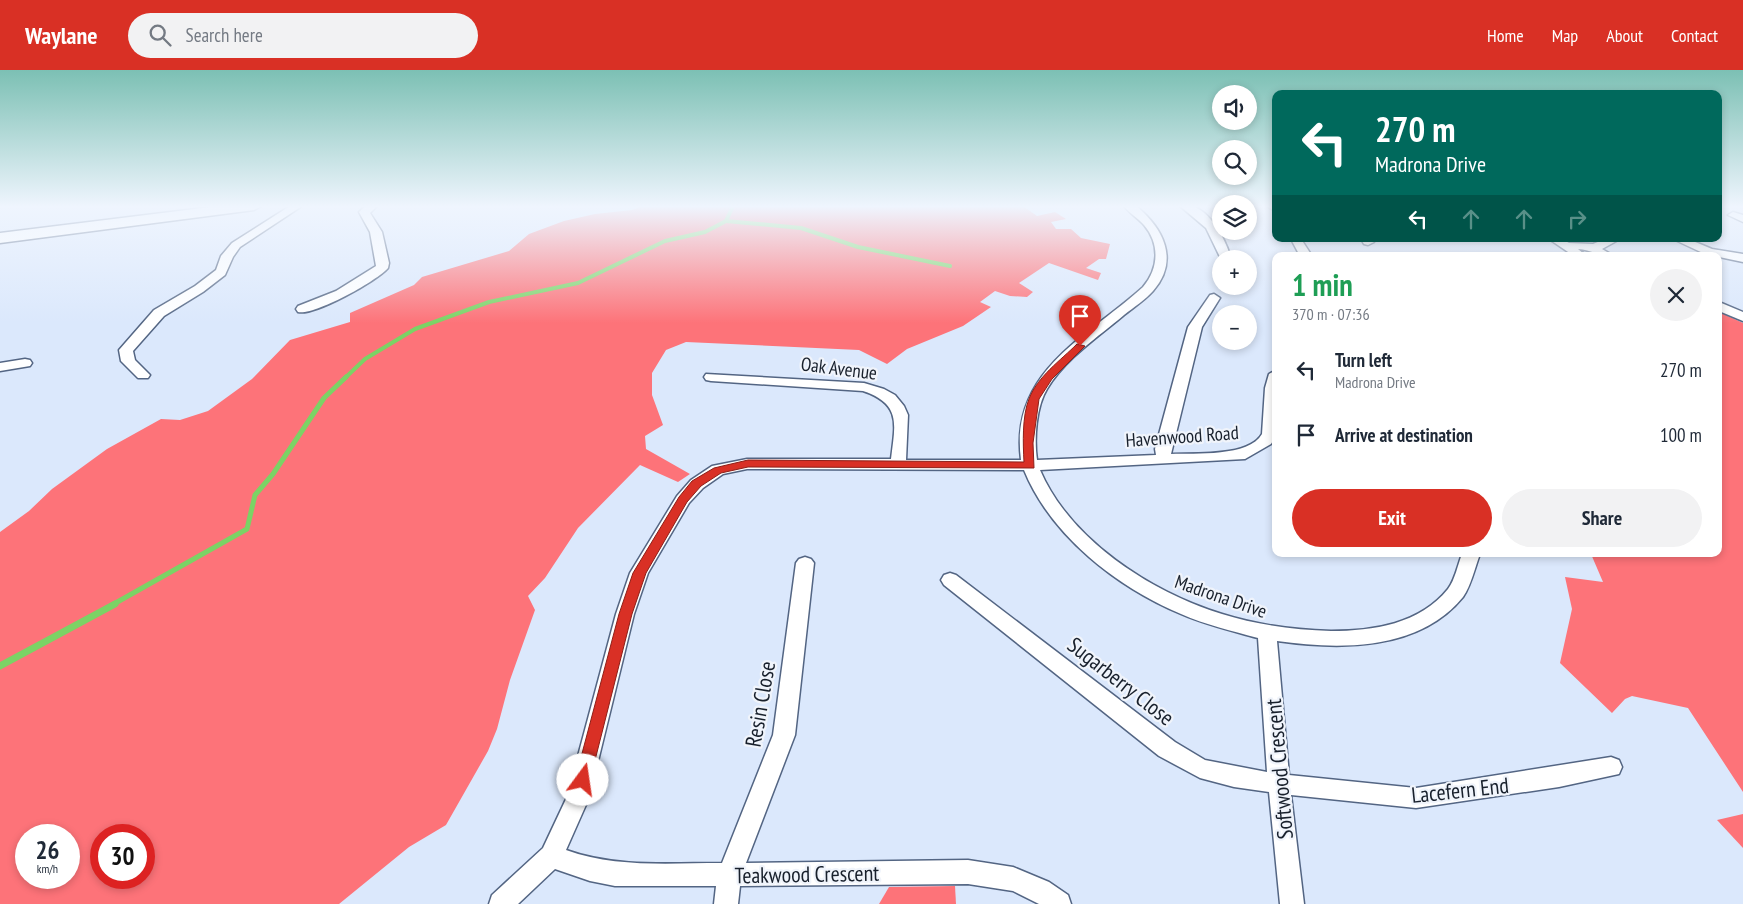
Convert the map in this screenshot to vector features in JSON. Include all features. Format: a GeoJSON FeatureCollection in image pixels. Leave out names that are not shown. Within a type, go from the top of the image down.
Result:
{"type":"FeatureCollection","features":[{"type":"Feature","properties":{"kind":"street"},"geometry":{"type":"LineString","coordinates":[[143,374],[128,360],[126,350],[149,322],[220,272],[226,256],[236,245]]}},
{"type":"Feature","properties":{"kind":"street"},"geometry":{"type":"LineString","coordinates":[[302,309],[340,294],[382,268],[383,263],[379,245]]}},
{"type":"Feature","properties":{"kind":"street","name":"Madrona Drive"},"geometry":{"type":"LineString","coordinates":[[1161,245],[1160,266],[1149,287],[1080,346],[1043,384],[1034,399],[1028,443],[1030,465],[1056,510],[1099,554],[1152,592],[1189,610],[1267,633],[1322,640],[1344,640],[1385,634],[1403,629],[1434,614],[1460,585],[1468,569],[1470,557]]}},
{"type":"Feature","properties":{"kind":"street"},"geometry":{"type":"LineString","coordinates":[[1570,245],[1588,252],[1602,245]]}},
{"type":"Feature","properties":{"kind":"street"},"geometry":{"type":"LineString","coordinates":[[1574,245],[1588,252]]}},
{"type":"Feature","properties":{"kind":"street"},"geometry":{"type":"LineString","coordinates":[[1693,245],[1709,252]]}},
{"type":"Feature","properties":{"kind":"street"},"geometry":{"type":"LineString","coordinates":[[1722,254],[1743,258]]}},
{"type":"Feature","properties":{"kind":"street"},"geometry":{"type":"LineString","coordinates":[[1164,459],[1163,449],[1195,327],[1214,298]]}},
{"type":"Feature","properties":{"kind":"street"},"geometry":{"type":"LineString","coordinates":[[1722,307],[1743,317]]}},
{"type":"Feature","properties":{"kind":"street"},"geometry":{"type":"LineString","coordinates":[[0,367],[25,363]]}},
{"type":"Feature","properties":{"kind":"street","name":"Oak Avenue"},"geometry":{"type":"LineString","coordinates":[[711,377],[864,387],[887,394],[900,408],[902,421],[898,464]]}},
{"type":"Feature","properties":{"kind":"street","name":"Havenwood Road"},"geometry":{"type":"LineString","coordinates":[[551,856],[578,798],[625,614],[640,573],[683,500],[696,484],[718,470],[748,464],[1030,465],[1219,457],[1245,454],[1261,446],[1270,434],[1272,388]]}},
{"type":"Feature","properties":{"kind":"street","name":"Resin Close"},"geometry":{"type":"LineString","coordinates":[[730,875],[780,750],[805,563]]}},
{"type":"Feature","properties":{"kind":"street","name":"Sugarberry Close"},"geometry":{"type":"LineString","coordinates":[[950,580],[1167,749],[1186,761],[1200,768],[1234,777],[1279,784]]}},
{"type":"Feature","properties":{"kind":"street","name":"Softwood Crescent"},"geometry":{"type":"LineString","coordinates":[[1267,633],[1279,784],[1292,904]]}},
{"type":"Feature","properties":{"kind":"street","name":"Lacefern End"},"geometry":{"type":"LineString","coordinates":[[1279,784],[1416,798],[1559,777],[1611,766]]}},
{"type":"Feature","properties":{"kind":"street"},"geometry":{"type":"LineString","coordinates":[[501,904],[551,856]]}},
{"type":"Feature","properties":{"kind":"street","name":"Teakwood Crescent"},"geometry":{"type":"LineString","coordinates":[[551,856],[590,870],[616,874],[730,875],[968,872],[1013,879],[1040,890],[1059,904]]}},
{"type":"Feature","properties":{"kind":"street"},"geometry":{"type":"LineString","coordinates":[[726,904],[730,875]]}},
{"type":"Feature","properties":{"kind":"shaded area"},"geometry":{"type":"Polygon","coordinates":[[[516,245],[1110,245],[1106,259],[1099,259],[1086,268],[1101,273],[1098,280],[1049,263],[1019,283],[1033,292],[1027,297],[1010,296],[995,291],[980,302],[991,307],[963,326],[907,349],[887,364],[859,350],[686,342],[666,350],[652,373],[652,395],[663,425],[645,436],[646,449],[690,474],[678,482],[640,465],[578,528],[545,578],[528,596],[535,610],[510,680],[497,729],[488,751],[446,825],[409,847],[339,904],[0,904],[0,532],[29,511],[52,489],[107,449],[161,419],[180,420],[208,411],[252,379],[290,340],[350,322],[350,313],[414,285],[422,277],[509,251],[516,245]]]}},
{"type":"Feature","properties":{"kind":"shaded area"},"geometry":{"type":"Polygon","coordinates":[[[1722,313],[1743,323],[1743,792],[1688,708],[1632,696],[1625,699],[1612,713],[1560,663],[1572,609],[1565,577],[1603,582],[1592,557],[1722,557],[1722,313]]]}},
{"type":"Feature","properties":{"kind":"shaded area"},"geometry":{"type":"Polygon","coordinates":[[[1743,814],[1743,848],[1717,820],[1743,814]]]}},
{"type":"Feature","properties":{"kind":"shaded area"},"geometry":{"type":"Polygon","coordinates":[[[955,886],[956,904],[879,904],[889,887],[955,886]]]}},
{"type":"Feature","properties":{"kind":"waterway"},"geometry":{"type":"LineString","coordinates":[[344,379],[365,359],[415,329],[489,302],[578,283],[657,245]]}},
{"type":"Feature","properties":{"kind":"waterway"},"geometry":{"type":"LineString","coordinates":[[852,245],[950,266]]}},
{"type":"Feature","properties":{"kind":"waterway"},"geometry":{"type":"LineString","coordinates":[[112,605],[247,529],[255,495],[273,474],[324,398],[346,377]]}},
{"type":"Feature","properties":{"kind":"waterway"},"geometry":{"type":"LineString","coordinates":[[0,666],[115,604]]}},
{"type":"Feature","properties":{"kind":"route"},"geometry":{"type":"LineString","coordinates":[[583,780],[625,614],[640,573],[662,533],[683,500],[696,484],[718,470],[733,465],[748,464],[1030,465],[1028,443],[1034,399],[1048,377],[1080,346]]}}]}
